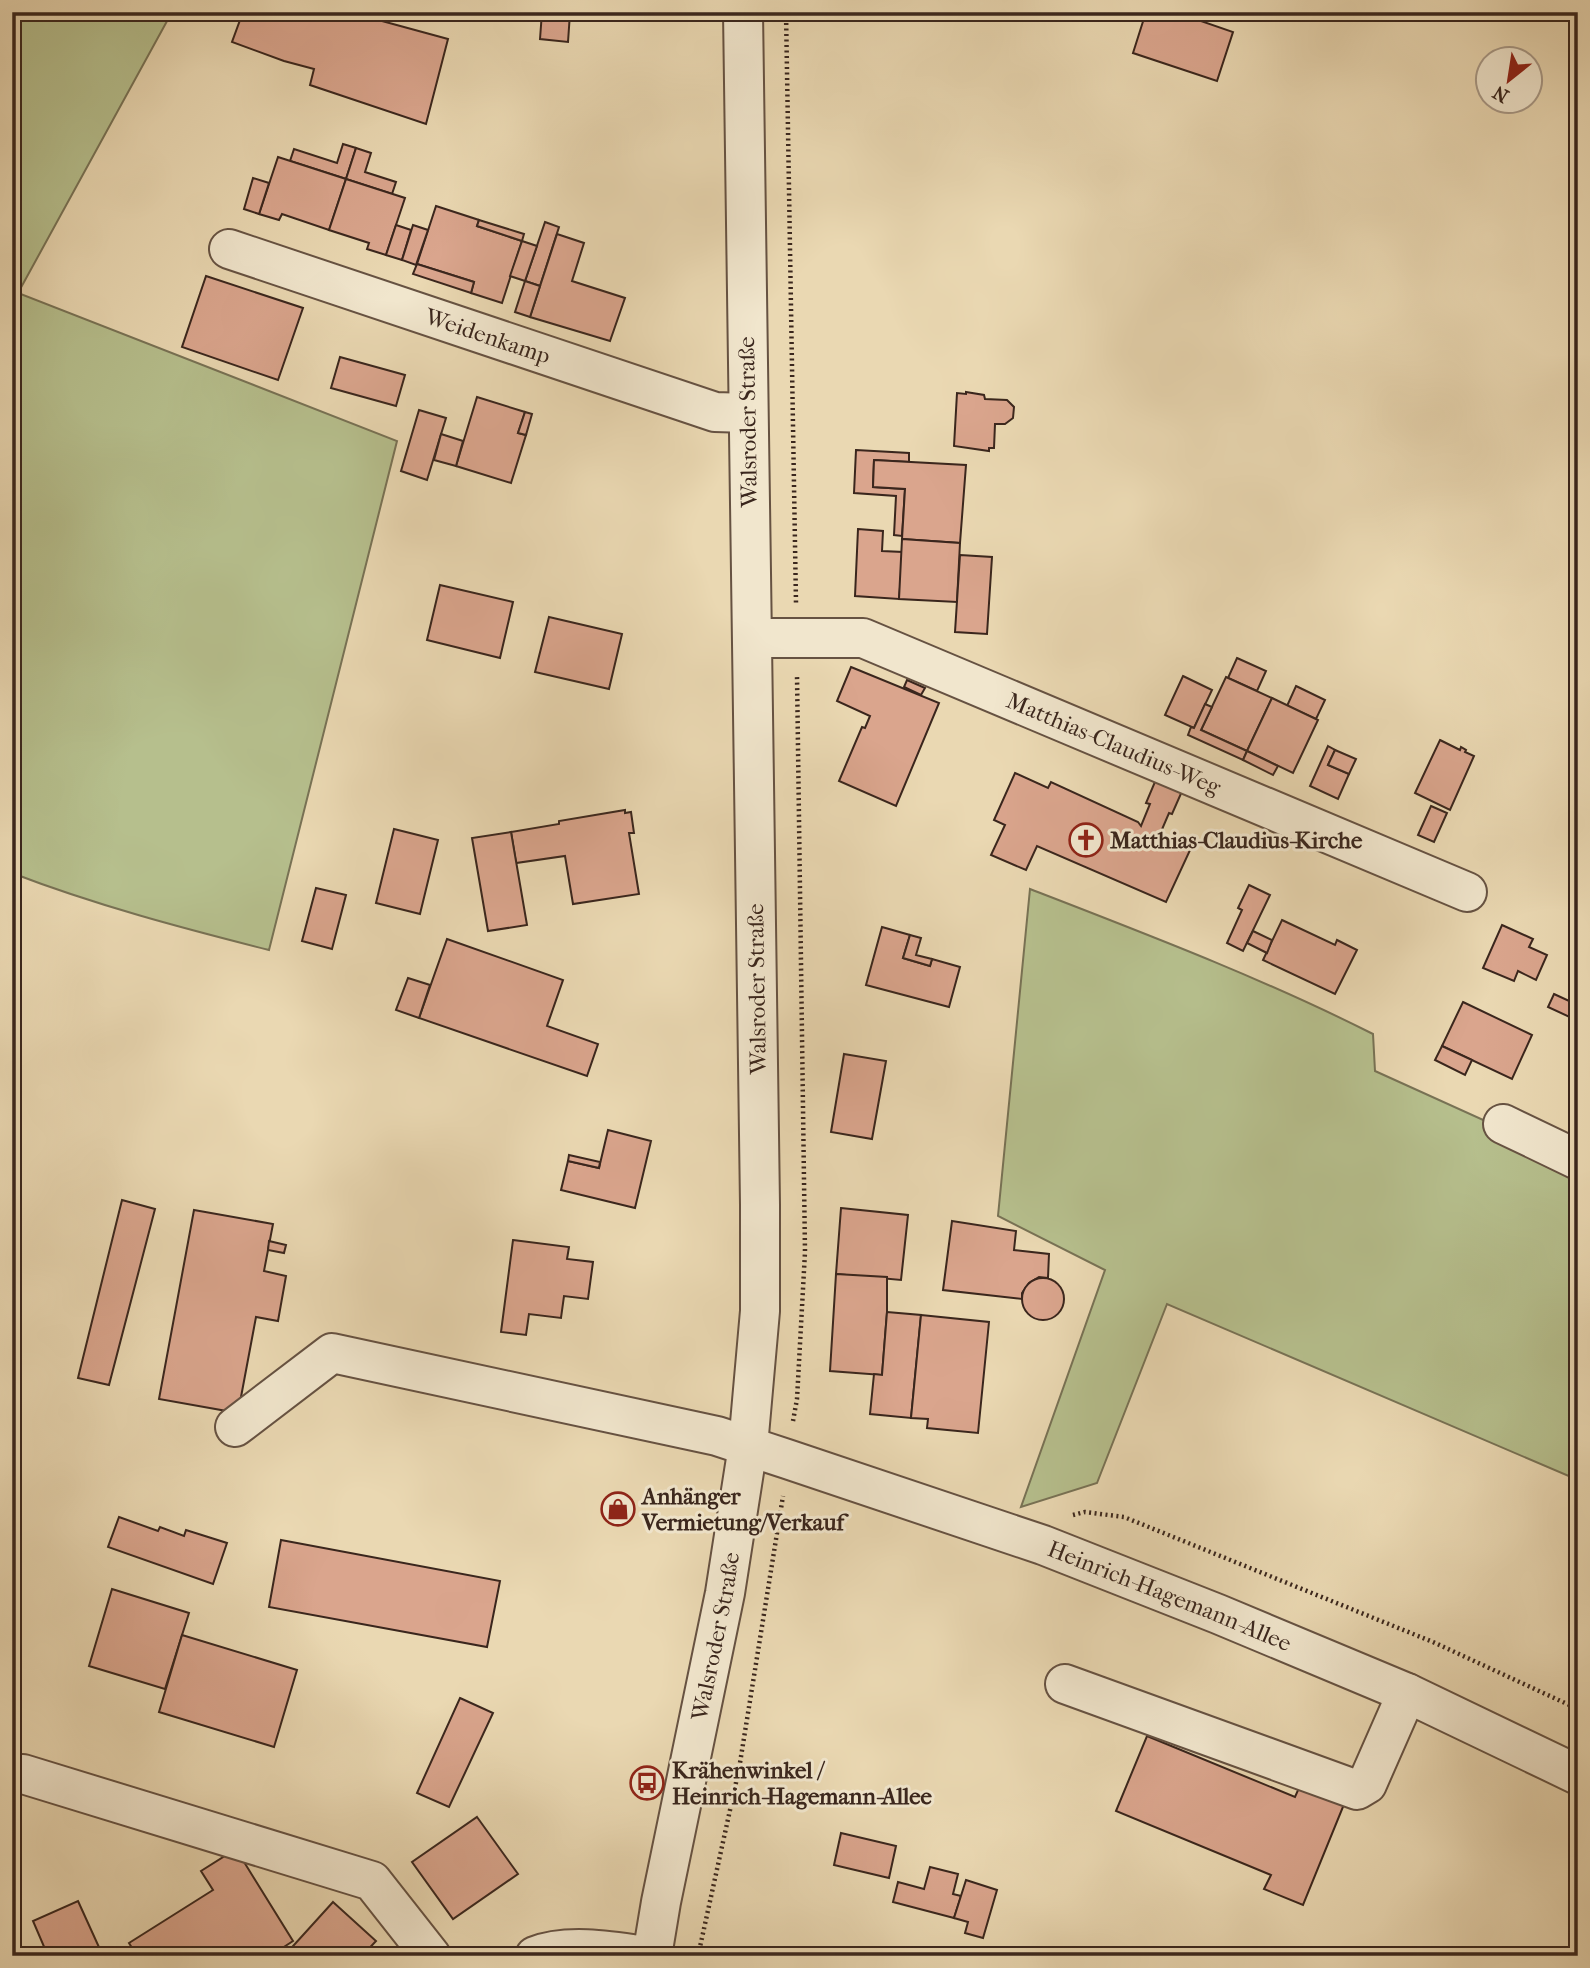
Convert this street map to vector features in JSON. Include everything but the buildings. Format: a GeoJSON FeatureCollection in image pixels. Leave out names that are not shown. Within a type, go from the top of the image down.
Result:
{"type":"FeatureCollection","features":[{"type":"Feature","properties":{"kind":"street","name":"Walsroder Straße"},"geometry":{"type":"LineString","coordinates":[[652,1956],[671,1850],[725,1593],[748,1446],[760,1311],[743,12]]}},
{"type":"Feature","properties":{"kind":"street","name":"Weidenkamp"},"geometry":{"type":"LineString","coordinates":[[229,249],[715,411],[748,413]]}},
{"type":"Feature","properties":{"kind":"street","name":"Matthias-Claudius-Weg"},"geometry":{"type":"LineString","coordinates":[[752,638],[863,638],[1467,892]]}},
{"type":"Feature","properties":{"kind":"street"},"geometry":{"type":"LineString","coordinates":[[1503,1124],[1578,1160]]}},
{"type":"Feature","properties":{"kind":"street","name":"Heinrich-Hagemann-Allee"},"geometry":{"type":"LineString","coordinates":[[235,1427],[332,1353],[716,1436],[1043,1545],[1407,1693],[1578,1775]]}},
{"type":"Feature","properties":{"kind":"street"},"geometry":{"type":"LineString","coordinates":[[1065,1684],[1357,1790],[1367,1784],[1407,1693]]}},
{"type":"Feature","properties":{"kind":"street"},"geometry":{"type":"LineString","coordinates":[[23,1774],[372,1881],[431,1956]]}},
{"type":"Feature","properties":{"kind":"street"},"geometry":{"type":"LineString","coordinates":[[535,1956],[581,1950],[646,1956]]}},
{"type":"Feature","properties":{"kind":"path"},"geometry":{"type":"LineString","coordinates":[[698,1956],[739,1769],[779,1533],[797,1399],[805,1252],[786,12]]}},
{"type":"Feature","properties":{"kind":"path"},"geometry":{"type":"LineString","coordinates":[[1063,1518],[1085,1513],[1125,1517],[1433,1642],[1578,1709]]}},
{"type":"Feature","properties":{"kind":"green space"},"geometry":{"type":"Polygon","coordinates":[[[12,12],[172,12],[18,293],[397,441],[269,950],[107,906],[12,873],[12,12]]]}},
{"type":"Feature","properties":{"kind":"green space"},"geometry":{"type":"Polygon","coordinates":[[[1030,889],[1246,975],[1373,1034],[1375,1071],[1578,1163],[1578,1480],[1167,1304],[1097,1483],[1021,1507],[1105,1270],[998,1216],[1030,889]]]}},
{"type":"Feature","properties":{"kind":"place","name":"Matthias-Claudius-Kirche"},"geometry":{"type":"Point","coordinates":[1086,840]}},
{"type":"Feature","properties":{"kind":"place","name":"Anhänger Vermietung/Verkauf"},"geometry":{"type":"Point","coordinates":[618,1509]}},
{"type":"Feature","properties":{"kind":"place","name":"Krähenwinkel / Heinrich-Hagemann-Allee"},"geometry":{"type":"Point","coordinates":[647,1783]}}]}
